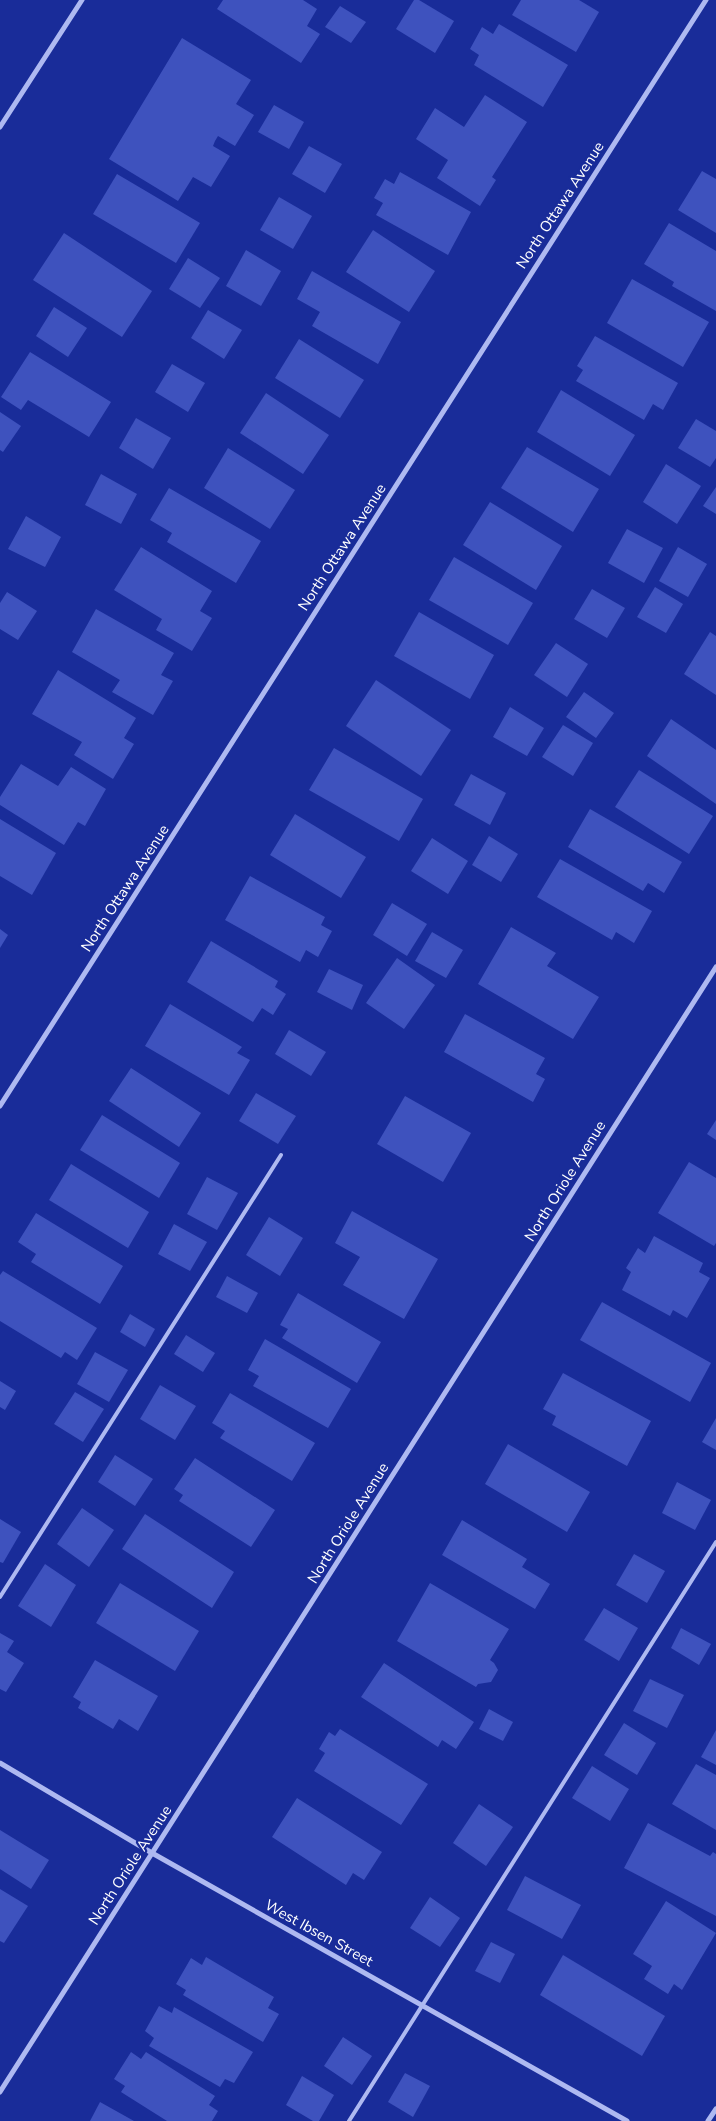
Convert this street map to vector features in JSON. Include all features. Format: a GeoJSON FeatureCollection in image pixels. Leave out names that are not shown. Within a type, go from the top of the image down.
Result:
{"type":"FeatureCollection","features":[{"type":"Feature","properties":{"kind":"street"},"geometry":{"type":"LineString","coordinates":[[0,128],[82,0]]}},
{"type":"Feature","properties":{"kind":"street","name":"North Ottawa Avenue"},"geometry":{"type":"LineString","coordinates":[[0,1106],[706,0]]}},
{"type":"Feature","properties":{"kind":"street","name":"North Oriole Avenue"},"geometry":{"type":"LineString","coordinates":[[0,2092],[716,967]]}},
{"type":"Feature","properties":{"kind":"street","name":"West Ibsen Street"},"geometry":{"type":"LineString","coordinates":[[0,1763],[152,1853],[627,2121]]}},
{"type":"Feature","properties":{"kind":"street"},"geometry":{"type":"LineString","coordinates":[[708,2121],[716,2109]]}},
{"type":"Feature","properties":{"kind":"lane"},"geometry":{"type":"LineString","coordinates":[[0,1598],[281,1155]]}},
{"type":"Feature","properties":{"kind":"lane"},"geometry":{"type":"LineString","coordinates":[[349,2121],[716,1542]]}},
{"type":"Feature","properties":{"kind":"building"},"geometry":{"type":"Polygon","coordinates":[[[223,0],[303,0],[317,9],[307,26],[320,34],[301,63],[217,9],[223,0]]]}},
{"type":"Feature","properties":{"kind":"building"},"geometry":{"type":"Polygon","coordinates":[[[414,0],[419,0],[454,21],[435,53],[396,29],[414,0]]]}},
{"type":"Feature","properties":{"kind":"building"},"geometry":{"type":"Polygon","coordinates":[[[521,0],[579,0],[599,12],[576,52],[512,15],[521,0]]]}},
{"type":"Feature","properties":{"kind":"building"},"geometry":{"type":"Polygon","coordinates":[[[340,6],[366,22],[351,43],[325,27],[340,6]]]}},
{"type":"Feature","properties":{"kind":"building"},"geometry":{"type":"Polygon","coordinates":[[[499,24],[568,65],[543,107],[474,65],[479,55],[470,49],[482,27],[493,34],[499,24]]]}},
{"type":"Feature","properties":{"kind":"building"},"geometry":{"type":"Polygon","coordinates":[[[182,38],[251,80],[236,104],[254,115],[235,146],[218,136],[215,141],[213,146],[230,156],[211,187],[193,177],[178,201],[109,159],[182,38]]]}},
{"type":"Feature","properties":{"kind":"building"},"geometry":{"type":"Polygon","coordinates":[[[485,95],[527,122],[492,177],[496,180],[480,206],[437,178],[448,160],[416,139],[435,108],[464,127],[485,95]]]}},
{"type":"Feature","properties":{"kind":"building"},"geometry":{"type":"Polygon","coordinates":[[[274,105],[304,122],[289,149],[258,132],[274,105]]]}},
{"type":"Feature","properties":{"kind":"building"},"geometry":{"type":"Polygon","coordinates":[[[309,146],[342,164],[325,193],[292,174],[309,146]]]}},
{"type":"Feature","properties":{"kind":"building"},"geometry":{"type":"Polygon","coordinates":[[[702,171],[716,179],[716,233],[678,210],[702,171]]]}},
{"type":"Feature","properties":{"kind":"building"},"geometry":{"type":"Polygon","coordinates":[[[400,172],[471,212],[448,255],[376,215],[383,203],[374,198],[385,179],[394,184],[400,172]]]}},
{"type":"Feature","properties":{"kind":"building"},"geometry":{"type":"Polygon","coordinates":[[[117,174],[200,223],[176,263],[93,214],[117,174]]]}},
{"type":"Feature","properties":{"kind":"building"},"geometry":{"type":"Polygon","coordinates":[[[279,197],[312,216],[293,249],[260,230],[279,197]]]}},
{"type":"Feature","properties":{"kind":"building"},"geometry":{"type":"Polygon","coordinates":[[[669,223],[716,251],[716,311],[672,286],[674,282],[644,264],[669,223]]]}},
{"type":"Feature","properties":{"kind":"building"},"geometry":{"type":"Polygon","coordinates":[[[373,230],[435,271],[409,312],[346,272],[373,230]]]}},
{"type":"Feature","properties":{"kind":"building"},"geometry":{"type":"Polygon","coordinates":[[[64,233],[152,291],[122,337],[33,280],[64,233]]]}},
{"type":"Feature","properties":{"kind":"building"},"geometry":{"type":"Polygon","coordinates":[[[246,250],[281,271],[261,306],[226,286],[246,250]]]}},
{"type":"Feature","properties":{"kind":"building"},"geometry":{"type":"Polygon","coordinates":[[[188,258],[220,278],[200,308],[169,289],[188,258]]]}},
{"type":"Feature","properties":{"kind":"building"},"geometry":{"type":"Polygon","coordinates":[[[312,271],[401,322],[378,364],[312,326],[320,312],[297,299],[312,271]]]}},
{"type":"Feature","properties":{"kind":"building"},"geometry":{"type":"Polygon","coordinates":[[[632,279],[709,322],[683,367],[607,323],[632,279]]]}},
{"type":"Feature","properties":{"kind":"building"},"geometry":{"type":"Polygon","coordinates":[[[54,307],[87,328],[68,357],[36,336],[54,307]]]}},
{"type":"Feature","properties":{"kind":"building"},"geometry":{"type":"Polygon","coordinates":[[[208,310],[242,330],[224,359],[191,338],[208,310]]]}},
{"type":"Feature","properties":{"kind":"building"},"geometry":{"type":"Polygon","coordinates":[[[595,336],[678,383],[663,410],[653,404],[644,420],[576,381],[583,370],[577,366],[595,336]]]}},
{"type":"Feature","properties":{"kind":"building"},"geometry":{"type":"Polygon","coordinates":[[[299,339],[364,380],[340,418],[275,378],[299,339]]]}},
{"type":"Feature","properties":{"kind":"building"},"geometry":{"type":"Polygon","coordinates":[[[30,352],[111,402],[89,437],[28,400],[21,410],[1,397],[30,352]]]}},
{"type":"Feature","properties":{"kind":"building"},"geometry":{"type":"Polygon","coordinates":[[[172,364],[205,383],[188,412],[155,392],[172,364]]]}},
{"type":"Feature","properties":{"kind":"building"},"geometry":{"type":"Polygon","coordinates":[[[561,390],[635,435],[610,476],[537,432],[561,390]]]}},
{"type":"Feature","properties":{"kind":"building"},"geometry":{"type":"Polygon","coordinates":[[[266,393],[329,435],[303,474],[240,433],[266,393]]]}},
{"type":"Feature","properties":{"kind":"building"},"geometry":{"type":"Polygon","coordinates":[[[0,412],[21,426],[3,452],[0,450],[0,412]]]}},
{"type":"Feature","properties":{"kind":"building"},"geometry":{"type":"Polygon","coordinates":[[[136,418],[171,438],[153,469],[119,448],[136,418]]]}},
{"type":"Feature","properties":{"kind":"building"},"geometry":{"type":"Polygon","coordinates":[[[696,419],[716,431],[716,458],[710,467],[678,448],[696,419]]]}},
{"type":"Feature","properties":{"kind":"building"},"geometry":{"type":"Polygon","coordinates":[[[527,447],[599,489],[573,532],[501,488],[527,447]]]}},
{"type":"Feature","properties":{"kind":"building"},"geometry":{"type":"Polygon","coordinates":[[[228,448],[295,490],[270,529],[204,488],[228,448]]]}},
{"type":"Feature","properties":{"kind":"building"},"geometry":{"type":"Polygon","coordinates":[[[666,464],[701,486],[677,524],[643,502],[666,464]]]}},
{"type":"Feature","properties":{"kind":"building"},"geometry":{"type":"Polygon","coordinates":[[[101,474],[137,494],[121,524],[85,505],[101,474]]]}},
{"type":"Feature","properties":{"kind":"building"},"geometry":{"type":"Polygon","coordinates":[[[716,487],[716,514],[703,506],[716,487]]]}},
{"type":"Feature","properties":{"kind":"building"},"geometry":{"type":"Polygon","coordinates":[[[169,488],[261,541],[236,583],[167,542],[172,533],[150,520],[169,488]]]}},
{"type":"Feature","properties":{"kind":"building"},"geometry":{"type":"Polygon","coordinates":[[[490,502],[562,546],[536,590],[463,545],[490,502]]]}},
{"type":"Feature","properties":{"kind":"building"},"geometry":{"type":"Polygon","coordinates":[[[26,516],[61,537],[45,567],[8,549],[26,516]]]}},
{"type":"Feature","properties":{"kind":"building"},"geometry":{"type":"Polygon","coordinates":[[[627,529],[663,548],[644,583],[608,563],[627,529]]]}},
{"type":"Feature","properties":{"kind":"building"},"geometry":{"type":"Polygon","coordinates":[[[141,547],[212,591],[200,611],[212,618],[192,651],[156,630],[162,619],[114,590],[141,547]]]}},
{"type":"Feature","properties":{"kind":"building"},"geometry":{"type":"Polygon","coordinates":[[[678,547],[707,564],[688,597],[659,581],[678,547]]]}},
{"type":"Feature","properties":{"kind":"building"},"geometry":{"type":"Polygon","coordinates":[[[454,557],[533,603],[508,645],[429,600],[454,557]]]}},
{"type":"Feature","properties":{"kind":"building"},"geometry":{"type":"Polygon","coordinates":[[[655,587],[683,604],[666,633],[637,617],[655,587]]]}},
{"type":"Feature","properties":{"kind":"building"},"geometry":{"type":"Polygon","coordinates":[[[592,589],[625,608],[607,638],[574,619],[592,589]]]}},
{"type":"Feature","properties":{"kind":"building"},"geometry":{"type":"Polygon","coordinates":[[[7,592],[37,611],[18,640],[0,629],[0,603],[7,592]]]}},
{"type":"Feature","properties":{"kind":"building"},"geometry":{"type":"Polygon","coordinates":[[[96,609],[174,653],[161,675],[173,681],[153,715],[112,692],[120,680],[72,652],[96,609]]]}},
{"type":"Feature","properties":{"kind":"building"},"geometry":{"type":"Polygon","coordinates":[[[419,612],[494,655],[470,699],[394,656],[419,612]]]}},
{"type":"Feature","properties":{"kind":"building"},"geometry":{"type":"Polygon","coordinates":[[[710,632],[716,636],[716,695],[684,674],[710,632]]]}},
{"type":"Feature","properties":{"kind":"building"},"geometry":{"type":"Polygon","coordinates":[[[556,643],[588,664],[567,697],[534,675],[556,643]]]}},
{"type":"Feature","properties":{"kind":"building"},"geometry":{"type":"Polygon","coordinates":[[[58,670],[136,718],[124,738],[134,744],[113,779],[74,755],[82,742],[32,714],[58,670]]]}},
{"type":"Feature","properties":{"kind":"building"},"geometry":{"type":"Polygon","coordinates":[[[376,680],[451,730],[421,776],[346,726],[376,680]]]}},
{"type":"Feature","properties":{"kind":"building"},"geometry":{"type":"Polygon","coordinates":[[[584,692],[614,713],[596,738],[566,717],[584,692]]]}},
{"type":"Feature","properties":{"kind":"building"},"geometry":{"type":"Polygon","coordinates":[[[510,707],[544,728],[527,756],[493,737],[510,707]]]}},
{"type":"Feature","properties":{"kind":"building"},"geometry":{"type":"Polygon","coordinates":[[[671,719],[716,750],[716,804],[647,756],[671,719]]]}},
{"type":"Feature","properties":{"kind":"building"},"geometry":{"type":"Polygon","coordinates":[[[563,725],[593,743],[573,776],[542,757],[563,725]]]}},
{"type":"Feature","properties":{"kind":"building"},"geometry":{"type":"Polygon","coordinates":[[[334,748],[423,799],[399,841],[309,790],[334,748]]]}},
{"type":"Feature","properties":{"kind":"building"},"geometry":{"type":"Polygon","coordinates":[[[21,764],[58,786],[71,767],[106,789],[85,826],[78,822],[64,845],[0,805],[0,797],[21,764]]]}},
{"type":"Feature","properties":{"kind":"building"},"geometry":{"type":"Polygon","coordinates":[[[639,770],[713,816],[689,854],[615,807],[639,770]]]}},
{"type":"Feature","properties":{"kind":"building"},"geometry":{"type":"Polygon","coordinates":[[[471,774],[506,793],[490,825],[454,805],[471,774]]]}},
{"type":"Feature","properties":{"kind":"building"},"geometry":{"type":"Polygon","coordinates":[[[590,809],[682,862],[664,893],[648,883],[643,891],[568,847],[590,809]]]}},
{"type":"Feature","properties":{"kind":"building"},"geometry":{"type":"Polygon","coordinates":[[[295,814],[366,857],[341,898],[270,855],[295,814]]]}},
{"type":"Feature","properties":{"kind":"building"},"geometry":{"type":"Polygon","coordinates":[[[0,819],[56,853],[32,895],[0,876],[0,819]]]}},
{"type":"Feature","properties":{"kind":"building"},"geometry":{"type":"Polygon","coordinates":[[[489,836],[518,854],[501,882],[472,865],[489,836]]]}},
{"type":"Feature","properties":{"kind":"building"},"geometry":{"type":"Polygon","coordinates":[[[432,838],[468,861],[448,894],[411,871],[432,838]]]}},
{"type":"Feature","properties":{"kind":"building"},"geometry":{"type":"Polygon","coordinates":[[[560,859],[652,911],[634,943],[616,932],[612,940],[537,897],[560,859]]]}},
{"type":"Feature","properties":{"kind":"building"},"geometry":{"type":"Polygon","coordinates":[[[250,876],[325,917],[321,925],[332,931],[318,957],[306,950],[300,962],[225,920],[250,876]]]}},
{"type":"Feature","properties":{"kind":"building"},"geometry":{"type":"Polygon","coordinates":[[[392,903],[427,924],[407,956],[373,935],[392,903]]]}},
{"type":"Feature","properties":{"kind":"building"},"geometry":{"type":"Polygon","coordinates":[[[511,927],[556,953],[547,966],[599,997],[573,1039],[478,984],[511,927]]]}},
{"type":"Feature","properties":{"kind":"building"},"geometry":{"type":"Polygon","coordinates":[[[0,929],[8,935],[0,948],[0,929]]]}},
{"type":"Feature","properties":{"kind":"building"},"geometry":{"type":"Polygon","coordinates":[[[432,932],[463,950],[446,978],[415,961],[432,932]]]}},
{"type":"Feature","properties":{"kind":"building"},"geometry":{"type":"Polygon","coordinates":[[[211,941],[278,981],[275,987],[286,994],[273,1015],[262,1008],[253,1022],[187,982],[211,941]]]}},
{"type":"Feature","properties":{"kind":"building"},"geometry":{"type":"Polygon","coordinates":[[[397,958],[435,985],[404,1029],[366,1003],[397,958]]]}},
{"type":"Feature","properties":{"kind":"building"},"geometry":{"type":"Polygon","coordinates":[[[329,969],[363,985],[352,1010],[317,992],[329,969]]]}},
{"type":"Feature","properties":{"kind":"building"},"geometry":{"type":"Polygon","coordinates":[[[170,1004],[242,1047],[237,1053],[250,1060],[229,1095],[145,1046],[170,1004]]]}},
{"type":"Feature","properties":{"kind":"building"},"geometry":{"type":"Polygon","coordinates":[[[465,1014],[545,1058],[536,1074],[545,1079],[533,1102],[444,1052],[465,1014]]]}},
{"type":"Feature","properties":{"kind":"building"},"geometry":{"type":"Polygon","coordinates":[[[289,1030],[326,1052],[311,1076],[275,1054],[289,1030]]]}},
{"type":"Feature","properties":{"kind":"building"},"geometry":{"type":"Polygon","coordinates":[[[131,1068],[201,1113],[179,1147],[109,1101],[131,1068]]]}},
{"type":"Feature","properties":{"kind":"building"},"geometry":{"type":"Polygon","coordinates":[[[256,1093],[296,1116],[278,1144],[239,1121],[256,1093]]]}},
{"type":"Feature","properties":{"kind":"building"},"geometry":{"type":"Polygon","coordinates":[[[405,1096],[471,1133],[443,1182],[377,1144],[405,1096]]]}},
{"type":"Feature","properties":{"kind":"building"},"geometry":{"type":"Polygon","coordinates":[[[102,1115],[180,1163],[159,1198],[80,1150],[102,1115]]]}},
{"type":"Feature","properties":{"kind":"building"},"geometry":{"type":"Polygon","coordinates":[[[716,1120],[716,1140],[707,1134],[716,1120]]]}},
{"type":"Feature","properties":{"kind":"building"},"geometry":{"type":"Polygon","coordinates":[[[689,1162],[716,1178],[716,1243],[714,1246],[658,1213],[689,1162]]]}},
{"type":"Feature","properties":{"kind":"building"},"geometry":{"type":"Polygon","coordinates":[[[71,1164],[149,1212],[128,1248],[49,1200],[71,1164]]]}},
{"type":"Feature","properties":{"kind":"building"},"geometry":{"type":"Polygon","coordinates":[[[207,1177],[238,1193],[217,1230],[187,1214],[207,1177]]]}},
{"type":"Feature","properties":{"kind":"building"},"geometry":{"type":"Polygon","coordinates":[[[352,1211],[438,1259],[404,1319],[343,1285],[360,1257],[335,1243],[352,1211]]]}},
{"type":"Feature","properties":{"kind":"building"},"geometry":{"type":"Polygon","coordinates":[[[36,1213],[123,1266],[100,1304],[31,1262],[36,1254],[18,1242],[36,1213]]]}},
{"type":"Feature","properties":{"kind":"building"},"geometry":{"type":"Polygon","coordinates":[[[269,1217],[303,1238],[280,1276],[246,1255],[269,1217]]]}},
{"type":"Feature","properties":{"kind":"building"},"geometry":{"type":"Polygon","coordinates":[[[174,1224],[207,1242],[190,1271],[158,1254],[174,1224]]]}},
{"type":"Feature","properties":{"kind":"building"},"geometry":{"type":"Polygon","coordinates":[[[654,1236],[703,1263],[699,1272],[710,1278],[687,1318],[673,1310],[670,1316],[622,1290],[631,1272],[626,1268],[638,1248],[645,1253],[654,1236]]]}},
{"type":"Feature","properties":{"kind":"building"},"geometry":{"type":"Polygon","coordinates":[[[3,1271],[97,1328],[77,1360],[65,1352],[61,1358],[0,1321],[0,1275],[3,1271]]]}},
{"type":"Feature","properties":{"kind":"building"},"geometry":{"type":"Polygon","coordinates":[[[227,1276],[258,1293],[247,1313],[216,1297],[227,1276]]]}},
{"type":"Feature","properties":{"kind":"building"},"geometry":{"type":"Polygon","coordinates":[[[298,1293],[381,1342],[357,1383],[282,1338],[288,1329],[280,1325],[298,1293]]]}},
{"type":"Feature","properties":{"kind":"building"},"geometry":{"type":"Polygon","coordinates":[[[602,1302],[711,1363],[690,1402],[580,1340],[602,1302]]]}},
{"type":"Feature","properties":{"kind":"building"},"geometry":{"type":"Polygon","coordinates":[[[130,1314],[155,1329],[145,1347],[120,1332],[130,1314]]]}},
{"type":"Feature","properties":{"kind":"building"},"geometry":{"type":"Polygon","coordinates":[[[186,1335],[215,1353],[203,1372],[174,1354],[186,1335]]]}},
{"type":"Feature","properties":{"kind":"building"},"geometry":{"type":"Polygon","coordinates":[[[265,1339],[351,1389],[328,1428],[253,1386],[259,1376],[248,1370],[265,1339]]]}},
{"type":"Feature","properties":{"kind":"building"},"geometry":{"type":"Polygon","coordinates":[[[95,1352],[128,1370],[109,1402],[77,1384],[95,1352]]]}},
{"type":"Feature","properties":{"kind":"building"},"geometry":{"type":"Polygon","coordinates":[[[563,1373],[651,1421],[627,1466],[552,1425],[556,1416],[543,1409],[563,1373]]]}},
{"type":"Feature","properties":{"kind":"building"},"geometry":{"type":"Polygon","coordinates":[[[0,1381],[16,1391],[5,1410],[0,1407],[0,1381]]]}},
{"type":"Feature","properties":{"kind":"building"},"geometry":{"type":"Polygon","coordinates":[[[160,1385],[196,1406],[175,1440],[140,1419],[160,1385]]]}},
{"type":"Feature","properties":{"kind":"building"},"geometry":{"type":"Polygon","coordinates":[[[75,1392],[104,1409],[83,1442],[54,1424],[75,1392]]]}},
{"type":"Feature","properties":{"kind":"building"},"geometry":{"type":"Polygon","coordinates":[[[230,1393],[315,1443],[292,1481],[220,1438],[225,1431],[212,1423],[230,1393]]]}},
{"type":"Feature","properties":{"kind":"building"},"geometry":{"type":"Polygon","coordinates":[[[716,1418],[716,1450],[702,1442],[716,1418]]]}},
{"type":"Feature","properties":{"kind":"building"},"geometry":{"type":"Polygon","coordinates":[[[508,1444],[590,1492],[567,1532],[485,1484],[508,1444]]]}},
{"type":"Feature","properties":{"kind":"building"},"geometry":{"type":"Polygon","coordinates":[[[115,1455],[153,1479],[135,1506],[98,1482],[115,1455]]]}},
{"type":"Feature","properties":{"kind":"building"},"geometry":{"type":"Polygon","coordinates":[[[195,1458],[275,1510],[251,1547],[179,1501],[183,1495],[174,1489],[195,1458]]]}},
{"type":"Feature","properties":{"kind":"building"},"geometry":{"type":"Polygon","coordinates":[[[677,1482],[711,1500],[695,1530],[662,1513],[677,1482]]]}},
{"type":"Feature","properties":{"kind":"building"},"geometry":{"type":"Polygon","coordinates":[[[82,1508],[114,1530],[89,1567],[57,1544],[82,1508]]]}},
{"type":"Feature","properties":{"kind":"building"},"geometry":{"type":"Polygon","coordinates":[[[145,1514],[234,1572],[212,1608],[122,1549],[145,1514]]]}},
{"type":"Feature","properties":{"kind":"building"},"geometry":{"type":"Polygon","coordinates":[[[0,1519],[21,1532],[3,1563],[0,1562],[0,1519]]]}},
{"type":"Feature","properties":{"kind":"building"},"geometry":{"type":"Polygon","coordinates":[[[462,1520],[527,1559],[522,1567],[550,1584],[535,1609],[442,1555],[462,1520]]]}},
{"type":"Feature","properties":{"kind":"building"},"geometry":{"type":"Polygon","coordinates":[[[634,1554],[665,1571],[647,1603],[616,1585],[634,1554]]]}},
{"type":"Feature","properties":{"kind":"building"},"geometry":{"type":"Polygon","coordinates":[[[45,1564],[76,1585],[51,1627],[18,1606],[45,1564]]]}},
{"type":"Feature","properties":{"kind":"building"},"geometry":{"type":"Polygon","coordinates":[[[120,1583],[199,1631],[175,1671],[96,1623],[120,1583]]]}},
{"type":"Feature","properties":{"kind":"building"},"geometry":{"type":"Polygon","coordinates":[[[430,1583],[509,1629],[490,1660],[498,1670],[491,1682],[478,1684],[476,1687],[397,1641],[430,1583]]]}},
{"type":"Feature","properties":{"kind":"building"},"geometry":{"type":"Polygon","coordinates":[[[604,1608],[638,1628],[619,1661],[584,1640],[604,1608]]]}},
{"type":"Feature","properties":{"kind":"building"},"geometry":{"type":"Polygon","coordinates":[[[681,1628],[711,1644],[699,1665],[671,1648],[681,1628]]]}},
{"type":"Feature","properties":{"kind":"building"},"geometry":{"type":"Polygon","coordinates":[[[0,1633],[14,1641],[7,1652],[24,1663],[6,1692],[0,1689],[0,1633]]]}},
{"type":"Feature","properties":{"kind":"building"},"geometry":{"type":"Polygon","coordinates":[[[95,1660],[158,1696],[138,1731],[119,1719],[113,1729],[78,1708],[81,1702],[73,1697],[95,1660]]]}},
{"type":"Feature","properties":{"kind":"building"},"geometry":{"type":"Polygon","coordinates":[[[384,1663],[474,1722],[456,1749],[442,1740],[438,1747],[361,1697],[384,1663]]]}},
{"type":"Feature","properties":{"kind":"building"},"geometry":{"type":"Polygon","coordinates":[[[650,1679],[684,1695],[667,1728],[633,1711],[650,1679]]]}},
{"type":"Feature","properties":{"kind":"building"},"geometry":{"type":"Polygon","coordinates":[[[489,1709],[513,1722],[503,1741],[479,1729],[489,1709]]]}},
{"type":"Feature","properties":{"kind":"building"},"geometry":{"type":"Polygon","coordinates":[[[624,1723],[656,1743],[637,1775],[604,1755],[624,1723]]]}},
{"type":"Feature","properties":{"kind":"building"},"geometry":{"type":"Polygon","coordinates":[[[340,1729],[428,1784],[401,1825],[314,1771],[325,1753],[319,1749],[329,1732],[335,1736],[340,1729]]]}},
{"type":"Feature","properties":{"kind":"building"},"geometry":{"type":"Polygon","coordinates":[[[716,1730],[716,1765],[701,1757],[716,1730]]]}},
{"type":"Feature","properties":{"kind":"building"},"geometry":{"type":"Polygon","coordinates":[[[696,1764],[716,1775],[716,1830],[672,1804],[696,1764]]]}},
{"type":"Feature","properties":{"kind":"building"},"geometry":{"type":"Polygon","coordinates":[[[592,1766],[629,1789],[610,1821],[572,1798],[592,1766]]]}},
{"type":"Feature","properties":{"kind":"building"},"geometry":{"type":"Polygon","coordinates":[[[297,1798],[382,1852],[364,1880],[353,1873],[346,1885],[272,1837],[297,1798]]]}},
{"type":"Feature","properties":{"kind":"building"},"geometry":{"type":"Polygon","coordinates":[[[479,1804],[513,1827],[486,1866],[453,1843],[479,1804]]]}},
{"type":"Feature","properties":{"kind":"building"},"geometry":{"type":"Polygon","coordinates":[[[648,1823],[710,1856],[713,1852],[716,1854],[716,1916],[624,1868],[648,1823]]]}},
{"type":"Feature","properties":{"kind":"building"},"geometry":{"type":"Polygon","coordinates":[[[0,1830],[49,1860],[31,1889],[0,1869],[0,1830]]]}},
{"type":"Feature","properties":{"kind":"building"},"geometry":{"type":"Polygon","coordinates":[[[525,1876],[581,1905],[562,1939],[507,1910],[525,1876]]]}},
{"type":"Feature","properties":{"kind":"building"},"geometry":{"type":"Polygon","coordinates":[[[0,1889],[28,1906],[4,1943],[0,1941],[0,1889]]]}},
{"type":"Feature","properties":{"kind":"building"},"geometry":{"type":"Polygon","coordinates":[[[430,1897],[460,1918],[440,1947],[410,1928],[430,1897]]]}},
{"type":"Feature","properties":{"kind":"building"},"geometry":{"type":"Polygon","coordinates":[[[666,1901],[716,1933],[682,1990],[674,1984],[668,1994],[644,1979],[652,1966],[633,1954],[666,1901]]]}},
{"type":"Feature","properties":{"kind":"building"},"geometry":{"type":"Polygon","coordinates":[[[491,1942],[515,1954],[500,1983],[475,1971],[491,1942]]]}},
{"type":"Feature","properties":{"kind":"building"},"geometry":{"type":"Polygon","coordinates":[[[563,1955],[665,2016],[642,2056],[540,1995],[563,1955]]]}},
{"type":"Feature","properties":{"kind":"building"},"geometry":{"type":"Polygon","coordinates":[[[206,1957],[274,1997],[268,2008],[279,2014],[263,2042],[183,1995],[186,1990],[176,1984],[191,1958],[202,1965],[206,1957]]]}},
{"type":"Feature","properties":{"kind":"building"},"geometry":{"type":"Polygon","coordinates":[[[159,2006],[172,2013],[174,2007],[253,2052],[234,2083],[225,2079],[220,2087],[149,2046],[154,2038],[145,2031],[159,2006]]]}},
{"type":"Feature","properties":{"kind":"building"},"geometry":{"type":"Polygon","coordinates":[[[343,2037],[372,2056],[352,2085],[324,2066],[343,2037]]]}},
{"type":"Feature","properties":{"kind":"building"},"geometry":{"type":"Polygon","coordinates":[[[131,2052],[141,2059],[146,2052],[215,2096],[209,2105],[218,2111],[212,2121],[167,2121],[121,2092],[125,2086],[114,2079],[131,2052]]]}},
{"type":"Feature","properties":{"kind":"building"},"geometry":{"type":"Polygon","coordinates":[[[405,2073],[430,2086],[413,2117],[388,2102],[405,2073]]]}},
{"type":"Feature","properties":{"kind":"building"},"geometry":{"type":"Polygon","coordinates":[[[302,2076],[334,2095],[319,2121],[313,2121],[286,2105],[302,2076]]]}},
{"type":"Feature","properties":{"kind":"building"},"geometry":{"type":"Polygon","coordinates":[[[100,2102],[134,2121],[90,2121],[100,2102]]]}}]}
